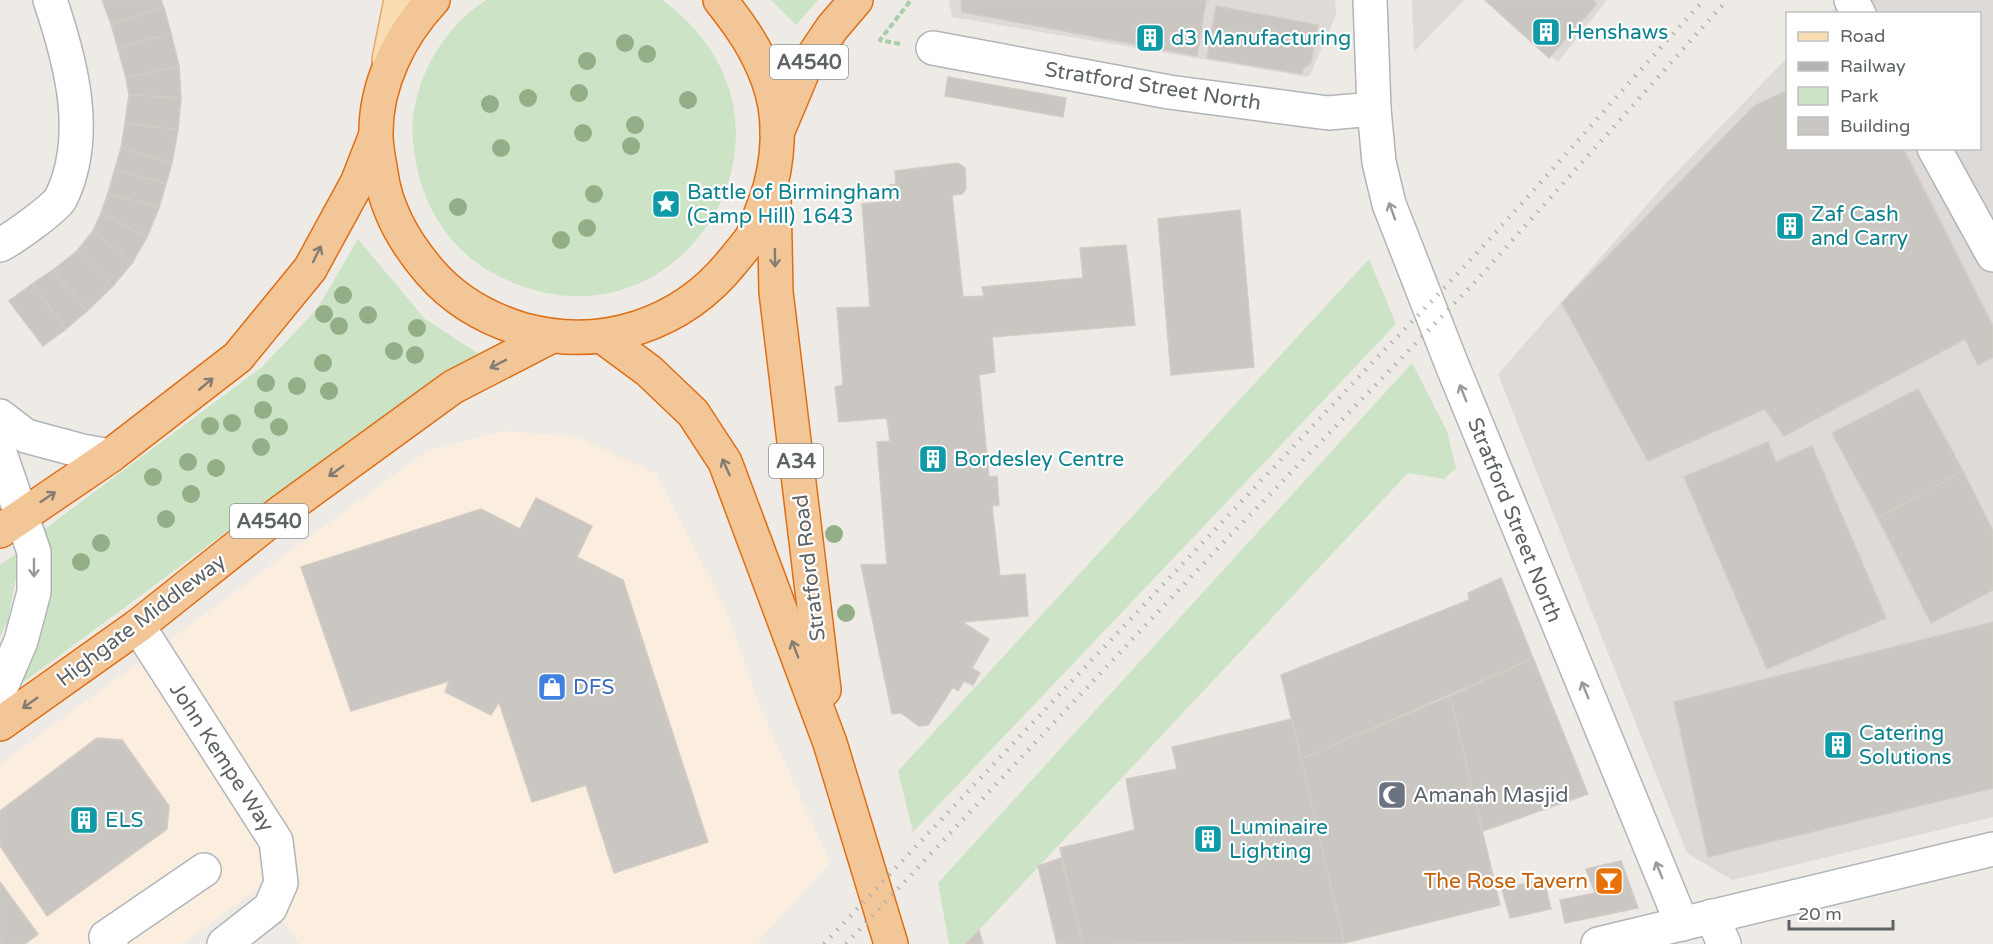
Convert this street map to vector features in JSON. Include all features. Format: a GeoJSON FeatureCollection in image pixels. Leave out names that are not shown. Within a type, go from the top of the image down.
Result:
{"type":"FeatureCollection","features":[{"type":"Feature","properties":{"kind":"highway"},"geometry":{"type":"LineString","coordinates":[[10,524],[110,456],[238,357],[284,302],[310,269],[357,183],[376,135],[386,77],[400,44],[421,13],[433,0]]}},
{"type":"Feature","properties":{"kind":"highway"},"geometry":{"type":"LineString","coordinates":[[376,135],[384,193],[407,246],[445,290],[495,321],[550,337],[603,338],[662,320],[714,285],[752,237],[773,178],[777,133],[769,81],[747,33],[720,0]]}},
{"type":"Feature","properties":{"kind":"highway","name":"A4540"},"geometry":{"type":"LineString","coordinates":[[777,133],[803,71],[832,28],[856,0]]}},
{"type":"Feature","properties":{"kind":"highway","name":"Stratford Road"},"geometry":{"type":"LineString","coordinates":[[773,178],[776,292],[830,743]]}},
{"type":"Feature","properties":{"kind":"highway","name":"Highgate Middleway"},"geometry":{"type":"LineString","coordinates":[[0,724],[138,626],[280,512],[453,387],[550,337]]}},
{"type":"Feature","properties":{"kind":"highway","name":"Stratford Road"},"geometry":{"type":"LineString","coordinates":[[603,338],[649,371],[693,413],[725,462],[830,743],[891,944]]}},
{"type":"Feature","properties":{"kind":"main road"},"geometry":{"type":"LineString","coordinates":[[386,77],[401,0]]}},
{"type":"Feature","properties":{"kind":"street"},"geometry":{"type":"LineString","coordinates":[[0,245],[13,238],[61,200],[77,145],[74,94],[65,46],[50,0]]}},
{"type":"Feature","properties":{"kind":"street","name":"Stratford Street North"},"geometry":{"type":"LineString","coordinates":[[1370,0],[1374,109],[1379,162],[1389,204],[1452,366],[1706,928]]}},
{"type":"Feature","properties":{"kind":"street","name":"Stratford Street North"},"geometry":{"type":"LineString","coordinates":[[933,48],[1169,92],[1328,113],[1374,109]]}},
{"type":"Feature","properties":{"kind":"street"},"geometry":{"type":"LineString","coordinates":[[1935,150],[1993,255]]}},
{"type":"Feature","properties":{"kind":"street"},"geometry":{"type":"LineString","coordinates":[[0,416],[26,436],[110,456]]}},
{"type":"Feature","properties":{"kind":"street"},"geometry":{"type":"LineString","coordinates":[[0,453],[10,524],[34,552],[34,592],[21,640],[0,690]]}},
{"type":"Feature","properties":{"kind":"street","name":"John Kempe Way"},"geometry":{"type":"LineString","coordinates":[[138,626],[276,841],[281,883],[270,908],[224,944]]}},
{"type":"Feature","properties":{"kind":"street"},"geometry":{"type":"LineString","coordinates":[[1598,944],[1706,928],[1993,849]]}},
{"type":"Feature","properties":{"kind":"street"},"geometry":{"type":"LineString","coordinates":[[111,944],[106,937],[204,870]]}},
{"type":"Feature","properties":{"kind":"path"},"geometry":{"type":"LineString","coordinates":[[880,40],[911,0]]}},
{"type":"Feature","properties":{"kind":"shaded area"},"geometry":{"type":"Polygon","coordinates":[[[949,0],[1335,0],[1336,15],[1309,77],[952,17],[949,0]]]}},
{"type":"Feature","properties":{"kind":"shaded area"},"geometry":{"type":"Polygon","coordinates":[[[1412,0],[1464,0],[1414,52],[1412,0]]]}},
{"type":"Feature","properties":{"kind":"shaded area","name":"Henshaws"},"geometry":{"type":"Polygon","coordinates":[[[1484,0],[1607,0],[1558,62],[1484,0]]]}},
{"type":"Feature","properties":{"kind":"shaded area"},"geometry":{"type":"Polygon","coordinates":[[[1841,0],[1993,0],[1993,817],[1732,880],[1687,853],[1498,374],[1667,182],[1786,59],[1786,150],[1981,150],[1981,12],[1832,12],[1841,0]]]}},
{"type":"Feature","properties":{"kind":"shaded area"},"geometry":{"type":"Polygon","coordinates":[[[503,431],[579,437],[656,474],[725,607],[761,709],[830,863],[756,944],[299,944],[259,888],[182,944],[0,944],[0,764],[427,451],[503,431]]]}},
{"type":"Feature","properties":{"kind":"green space"},"geometry":{"type":"Polygon","coordinates":[[[486,0],[662,0],[712,52],[734,110],[732,168],[710,222],[671,264],[619,291],[558,295],[491,272],[459,248],[447,233],[427,200],[416,162],[413,122],[416,101],[422,81],[442,43],[455,26],[486,0]]]}},
{"type":"Feature","properties":{"kind":"green space"},"geometry":{"type":"Polygon","coordinates":[[[771,0],[818,0],[796,25],[771,0]]]}},
{"type":"Feature","properties":{"kind":"green space"},"geometry":{"type":"Polygon","coordinates":[[[358,239],[425,319],[479,354],[340,448],[21,684],[45,580],[42,531],[262,367],[317,309],[358,239]]]}},
{"type":"Feature","properties":{"kind":"green space"},"geometry":{"type":"Polygon","coordinates":[[[1369,259],[1396,324],[913,832],[898,771],[1369,259]]]}},
{"type":"Feature","properties":{"kind":"green space"},"geometry":{"type":"Polygon","coordinates":[[[1412,363],[1447,431],[1456,468],[1444,479],[1408,473],[966,944],[949,944],[938,883],[1412,363]]]}},
{"type":"Feature","properties":{"kind":"green space"},"geometry":{"type":"Polygon","coordinates":[[[21,550],[8,621],[0,637],[0,565],[21,550]]]}},
{"type":"Feature","properties":{"kind":"building"},"geometry":{"type":"Polygon","coordinates":[[[102,0],[161,0],[164,8],[111,24],[102,0]]]}},
{"type":"Feature","properties":{"kind":"building","name":"d3 Manufacturing"},"geometry":{"type":"Polygon","coordinates":[[[961,0],[1206,0],[1197,56],[962,12],[961,0]]]}},
{"type":"Feature","properties":{"kind":"building","name":"Henshaws"},"geometry":{"type":"Polygon","coordinates":[[[1485,0],[1593,0],[1596,5],[1549,58],[1485,0]]]}},
{"type":"Feature","properties":{"kind":"building"},"geometry":{"type":"Polygon","coordinates":[[[1216,6],[1318,25],[1311,62],[1303,69],[1302,74],[1207,58],[1216,6]]]}},
{"type":"Feature","properties":{"kind":"building"},"geometry":{"type":"Polygon","coordinates":[[[164,8],[171,33],[118,49],[111,24],[164,8]]]}},
{"type":"Feature","properties":{"kind":"building"},"geometry":{"type":"Polygon","coordinates":[[[171,33],[179,66],[126,78],[118,49],[171,33]]]}},
{"type":"Feature","properties":{"kind":"building"},"geometry":{"type":"Polygon","coordinates":[[[179,66],[181,98],[129,95],[126,78],[179,66]]]}},
{"type":"Feature","properties":{"kind":"building"},"geometry":{"type":"Polygon","coordinates":[[[948,77],[1066,98],[1063,117],[945,96],[948,77]]]}},
{"type":"Feature","properties":{"kind":"building","name":"Zaf Cash and Carry"},"geometry":{"type":"Polygon","coordinates":[[[1786,91],[1786,150],[1904,150],[1993,326],[1993,357],[1978,365],[1965,339],[1784,436],[1765,409],[1648,461],[1562,303],[1754,106],[1786,91]]]}},
{"type":"Feature","properties":{"kind":"building"},"geometry":{"type":"Polygon","coordinates":[[[129,95],[181,98],[178,130],[125,123],[129,95]]]}},
{"type":"Feature","properties":{"kind":"building"},"geometry":{"type":"Polygon","coordinates":[[[125,123],[178,130],[172,163],[121,148],[125,123]]]}},
{"type":"Feature","properties":{"kind":"building"},"geometry":{"type":"Polygon","coordinates":[[[121,148],[172,163],[166,184],[115,169],[121,148]]]}},
{"type":"Feature","properties":{"kind":"building","name":"Bordesley Centre"},"geometry":{"type":"Polygon","coordinates":[[[958,163],[965,168],[966,189],[962,194],[952,195],[963,297],[984,296],[982,287],[1083,278],[1080,248],[1126,245],[1135,325],[992,337],[995,372],[979,375],[989,477],[997,476],[999,505],[992,506],[1000,576],[1025,574],[1028,616],[962,622],[989,639],[972,668],[980,673],[973,685],[964,681],[958,691],[953,687],[928,725],[919,726],[901,713],[892,714],[861,565],[887,564],[877,442],[890,441],[887,418],[839,422],[835,387],[843,385],[837,308],[870,307],[862,204],[891,201],[890,185],[896,184],[895,171],[958,163]]]}},
{"type":"Feature","properties":{"kind":"building"},"geometry":{"type":"Polygon","coordinates":[[[115,169],[166,184],[159,208],[108,193],[115,169]]]}},
{"type":"Feature","properties":{"kind":"building"},"geometry":{"type":"Polygon","coordinates":[[[108,193],[159,208],[147,237],[101,213],[108,193]]]}},
{"type":"Feature","properties":{"kind":"building"},"geometry":{"type":"Polygon","coordinates":[[[1240,210],[1254,367],[1171,375],[1158,219],[1240,210]]]}},
{"type":"Feature","properties":{"kind":"building"},"geometry":{"type":"Polygon","coordinates":[[[101,213],[147,237],[132,263],[93,231],[101,213]]]}},
{"type":"Feature","properties":{"kind":"building"},"geometry":{"type":"Polygon","coordinates":[[[93,231],[132,263],[113,286],[77,251],[93,231]]]}},
{"type":"Feature","properties":{"kind":"building"},"geometry":{"type":"Polygon","coordinates":[[[77,251],[113,286],[87,311],[53,270],[77,251]]]}},
{"type":"Feature","properties":{"kind":"building"},"geometry":{"type":"Polygon","coordinates":[[[53,270],[87,311],[66,329],[32,284],[53,270]]]}},
{"type":"Feature","properties":{"kind":"building"},"geometry":{"type":"Polygon","coordinates":[[[32,284],[66,329],[43,346],[9,301],[32,284]]]}},
{"type":"Feature","properties":{"kind":"building"},"geometry":{"type":"Polygon","coordinates":[[[1918,389],[1963,471],[1878,518],[1832,433],[1918,389]]]}},
{"type":"Feature","properties":{"kind":"building"},"geometry":{"type":"Polygon","coordinates":[[[1768,442],[1776,462],[1812,446],[1886,618],[1767,669],[1684,477],[1768,442]]]}},
{"type":"Feature","properties":{"kind":"building"},"geometry":{"type":"Polygon","coordinates":[[[1963,471],[1993,531],[1993,590],[1931,623],[1878,518],[1963,471]]]}},
{"type":"Feature","properties":{"kind":"building","name":"DFS"},"geometry":{"type":"Polygon","coordinates":[[[536,498],[592,526],[577,557],[623,580],[708,842],[614,873],[586,785],[532,802],[499,702],[491,715],[445,692],[449,681],[351,711],[301,567],[481,509],[520,529],[536,498]]]}},
{"type":"Feature","properties":{"kind":"building"},"geometry":{"type":"Polygon","coordinates":[[[1501,578],[1533,658],[1301,759],[1281,675],[1469,600],[1468,593],[1501,578]]]}},
{"type":"Feature","properties":{"kind":"building","name":"Catering Solutions"},"geometry":{"type":"Polygon","coordinates":[[[1993,622],[1993,788],[1708,857],[1674,702],[1993,622]]]}},
{"type":"Feature","properties":{"kind":"building"},"geometry":{"type":"Polygon","coordinates":[[[1533,658],[1588,794],[1483,831],[1450,696],[1533,658]]]}},
{"type":"Feature","properties":{"kind":"building","name":"Amanah Masjid"},"geometry":{"type":"Polygon","coordinates":[[[1450,696],[1500,905],[1344,943],[1301,759],[1450,696]]]}},
{"type":"Feature","properties":{"kind":"building","name":"Luminaire Lighting"},"geometry":{"type":"Polygon","coordinates":[[[1292,719],[1344,943],[1083,944],[1060,848],[1135,830],[1126,779],[1177,769],[1172,747],[1292,719]]]}},
{"type":"Feature","properties":{"kind":"building","name":"ELS"},"geometry":{"type":"Polygon","coordinates":[[[97,738],[122,740],[169,806],[167,829],[47,916],[0,846],[0,811],[97,738]]]}},
{"type":"Feature","properties":{"kind":"building"},"geometry":{"type":"Polygon","coordinates":[[[1061,858],[1083,944],[1057,944],[1038,866],[1061,858]]]}},
{"type":"Feature","properties":{"kind":"building","name":"The Rose Tavern"},"geometry":{"type":"Polygon","coordinates":[[[1621,861],[1638,908],[1565,923],[1560,900],[1595,893],[1586,869],[1621,861]]]}},
{"type":"Feature","properties":{"kind":"building"},"geometry":{"type":"Polygon","coordinates":[[[1544,879],[1551,909],[1510,918],[1502,889],[1544,879]]]}},
{"type":"Feature","properties":{"kind":"building"},"geometry":{"type":"Polygon","coordinates":[[[0,882],[38,934],[25,944],[0,944],[0,882]]]}},
{"type":"Feature","properties":{"kind":"building"},"geometry":{"type":"Polygon","coordinates":[[[979,930],[983,944],[966,944],[979,930]]]}},
{"type":"Feature","properties":{"kind":"railway"},"geometry":{"type":"LineString","coordinates":[[824,944],[1471,259],[1704,0]]}},
{"type":"Feature","properties":{"kind":"railway"},"geometry":{"type":"LineString","coordinates":[[846,944],[1220,546],[1476,281],[1727,0]]}},
{"type":"Feature","properties":{"kind":"place","name":"Henshaws"},"geometry":{"type":"Point","coordinates":[1546,32]}},
{"type":"Feature","properties":{"kind":"place","name":"d3 Manufacturing"},"geometry":{"type":"Point","coordinates":[1150,38]}},
{"type":"Feature","properties":{"kind":"place","name":"Battle of Birmingham (Camp Hill) 1643"},"geometry":{"type":"Point","coordinates":[666,204]}},
{"type":"Feature","properties":{"kind":"place","name":"Zaf Cash and Carry"},"geometry":{"type":"Point","coordinates":[1790,226]}},
{"type":"Feature","properties":{"kind":"place","name":"Bordesley Centre"},"geometry":{"type":"Point","coordinates":[933,459]}},
{"type":"Feature","properties":{"kind":"place","name":"DFS"},"geometry":{"type":"Point","coordinates":[552,687]}},
{"type":"Feature","properties":{"kind":"place","name":"Catering Solutions"},"geometry":{"type":"Point","coordinates":[1838,745]}},
{"type":"Feature","properties":{"kind":"place","name":"Amanah Masjid"},"geometry":{"type":"Point","coordinates":[1392,795]}},
{"type":"Feature","properties":{"kind":"place","name":"ELS"},"geometry":{"type":"Point","coordinates":[84,820]}},
{"type":"Feature","properties":{"kind":"place","name":"Luminaire Lighting"},"geometry":{"type":"Point","coordinates":[1208,839]}},
{"type":"Feature","properties":{"kind":"place","name":"The Rose Tavern"},"geometry":{"type":"Point","coordinates":[1609,881]}}]}
